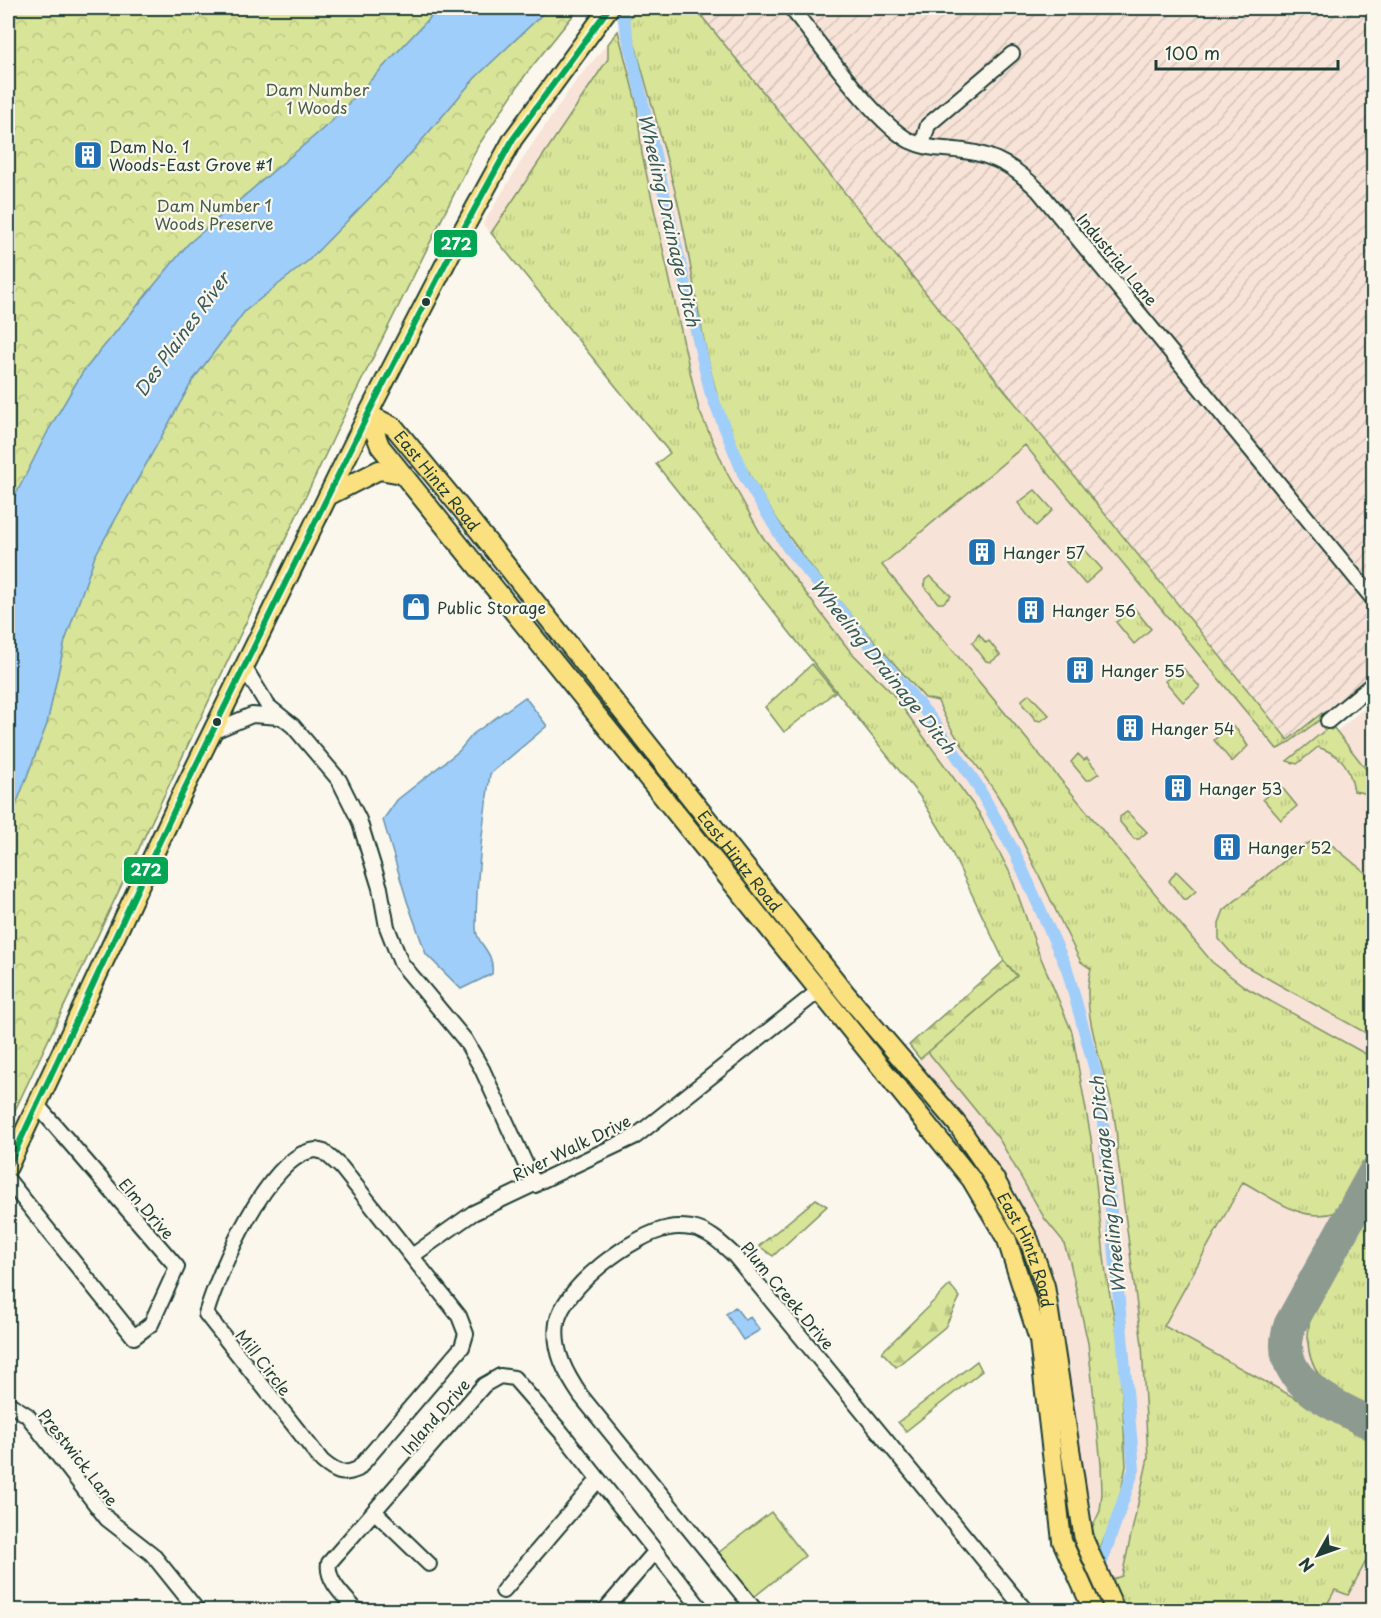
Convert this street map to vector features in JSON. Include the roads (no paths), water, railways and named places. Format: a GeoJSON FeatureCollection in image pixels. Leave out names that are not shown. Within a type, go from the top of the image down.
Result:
{"type":"FeatureCollection","features":[{"type":"Feature","properties":{"kind":"main road"},"geometry":{"type":"LineString","coordinates":[[8,1167],[244,667],[368,414],[513,140],[605,12]]}},
{"type":"Feature","properties":{"kind":"main road","name":"East Hintz Road"},"geometry":{"type":"LineString","coordinates":[[368,414],[380,446],[402,474],[821,989],[972,1179],[1007,1240],[1040,1340],[1062,1541],[1094,1611]]}},
{"type":"Feature","properties":{"kind":"main road","name":"East Hintz Road"},"geometry":{"type":"LineString","coordinates":[[368,414],[394,428],[460,507],[847,995],[957,1124],[994,1178],[1029,1240],[1045,1286],[1084,1540],[1115,1611]]}},
{"type":"Feature","properties":{"kind":"main road"},"geometry":{"type":"LineString","coordinates":[[328,496],[379,470],[402,474]]}},
{"type":"Feature","properties":{"kind":"street","name":"Industrial Lane"},"geometry":{"type":"LineString","coordinates":[[791,8],[883,120],[911,141],[938,150],[964,151],[993,157],[1017,169],[1040,191],[1374,600]]}},
{"type":"Feature","properties":{"kind":"street"},"geometry":{"type":"LineString","coordinates":[[922,145],[928,125],[1012,54]]}},
{"type":"Feature","properties":{"kind":"street"},"geometry":{"type":"LineString","coordinates":[[244,667],[268,706],[293,726],[339,780],[358,820],[380,888],[387,927],[401,963],[465,1040],[482,1069],[535,1185]]}},
{"type":"Feature","properties":{"kind":"street"},"geometry":{"type":"LineString","coordinates":[[1328,721],[1374,683]]}},
{"type":"Feature","properties":{"kind":"street"},"geometry":{"type":"LineString","coordinates":[[213,732],[252,715],[280,717]]}},
{"type":"Feature","properties":{"kind":"street","name":"River Walk Drive"},"geometry":{"type":"LineString","coordinates":[[412,1257],[473,1213],[636,1136],[821,989]]}},
{"type":"Feature","properties":{"kind":"street","name":"Elm Drive"},"geometry":{"type":"LineString","coordinates":[[8,1180],[134,1337],[151,1324],[177,1267],[38,1106]]}},
{"type":"Feature","properties":{"kind":"street","name":"Mill Circle"},"geometry":{"type":"LineString","coordinates":[[305,1151],[324,1152],[341,1167],[412,1257],[464,1324],[466,1334],[462,1347],[358,1469],[348,1473],[335,1472],[322,1461],[206,1314],[246,1221],[264,1190],[294,1158],[305,1151]]}},
{"type":"Feature","properties":{"kind":"street","name":"Plum Creek Drive"},"geometry":{"type":"LineString","coordinates":[[755,1611],[581,1396],[567,1376],[558,1350],[557,1322],[572,1293],[608,1260],[640,1238],[670,1227],[694,1228],[716,1238],[734,1255],[1025,1611]]}},
{"type":"Feature","properties":{"kind":"street","name":"Inland Drive"},"geometry":{"type":"LineString","coordinates":[[356,1611],[332,1581],[327,1572],[328,1563],[484,1384],[500,1376],[514,1378],[702,1611]]}},
{"type":"Feature","properties":{"kind":"street","name":"Prestwick Lane"},"geometry":{"type":"LineString","coordinates":[[8,1403],[27,1416],[108,1520],[152,1554],[197,1611]]}},
{"type":"Feature","properties":{"kind":"street"},"geometry":{"type":"LineString","coordinates":[[503,1591],[598,1480]]}},
{"type":"Feature","properties":{"kind":"street"},"geometry":{"type":"LineString","coordinates":[[374,1511],[429,1564]]}},
{"type":"Feature","properties":{"kind":"street"},"geometry":{"type":"LineString","coordinates":[[605,1611],[655,1552]]}},
{"type":"Feature","properties":{"kind":"water","name":"Des Plaines River"},"geometry":{"type":"Polygon","coordinates":[[[439,8],[549,8],[475,78],[394,173],[309,260],[245,311],[193,380],[95,556],[65,641],[47,724],[8,826],[8,510],[49,429],[82,373],[188,244],[332,121],[439,8]]]}},
{"type":"Feature","properties":{"kind":"water"},"geometry":{"type":"Polygon","coordinates":[[[525,697],[547,726],[490,774],[482,832],[476,928],[479,939],[491,959],[492,974],[461,989],[426,954],[407,901],[383,820],[397,800],[459,751],[473,734],[525,697]]]}},
{"type":"Feature","properties":{"kind":"water"},"geometry":{"type":"Polygon","coordinates":[[[735,1307],[745,1320],[750,1317],[760,1330],[743,1340],[726,1314],[735,1307]]]}},
{"type":"Feature","properties":{"kind":"waterway","name":"Wheeling Drainage Ditch"},"geometry":{"type":"LineString","coordinates":[[621,8],[710,391],[744,476],[788,548],[930,717],[977,785],[1016,855],[1067,969],[1100,1088],[1134,1469],[1094,1585],[1092,1603]]}},
{"type":"Feature","properties":{"kind":"place","name":"Dam No. 1 Woods-East Grove #1"},"geometry":{"type":"Point","coordinates":[88,155]}},
{"type":"Feature","properties":{"kind":"place","name":"Hanger 57"},"geometry":{"type":"Point","coordinates":[982,552]}},
{"type":"Feature","properties":{"kind":"place","name":"Public Storage"},"geometry":{"type":"Point","coordinates":[416,607]}},
{"type":"Feature","properties":{"kind":"place","name":"Hanger 56"},"geometry":{"type":"Point","coordinates":[1031,610]}},
{"type":"Feature","properties":{"kind":"place","name":"Hanger 55"},"geometry":{"type":"Point","coordinates":[1080,670]}},
{"type":"Feature","properties":{"kind":"place","name":"Hanger 54"},"geometry":{"type":"Point","coordinates":[1130,728]}},
{"type":"Feature","properties":{"kind":"place","name":"Hanger 53"},"geometry":{"type":"Point","coordinates":[1178,788]}},
{"type":"Feature","properties":{"kind":"place","name":"Hanger 52"},"geometry":{"type":"Point","coordinates":[1227,847]}},
{"type":"Feature","properties":{"kind":"park label","name":"Dam Number 1 Woods"},"geometry":{"type":"Point","coordinates":[317,98]}},
{"type":"Feature","properties":{"kind":"park label","name":"Dam Number 1 Woods Preserve"},"geometry":{"type":"Point","coordinates":[214,214]}}]}
